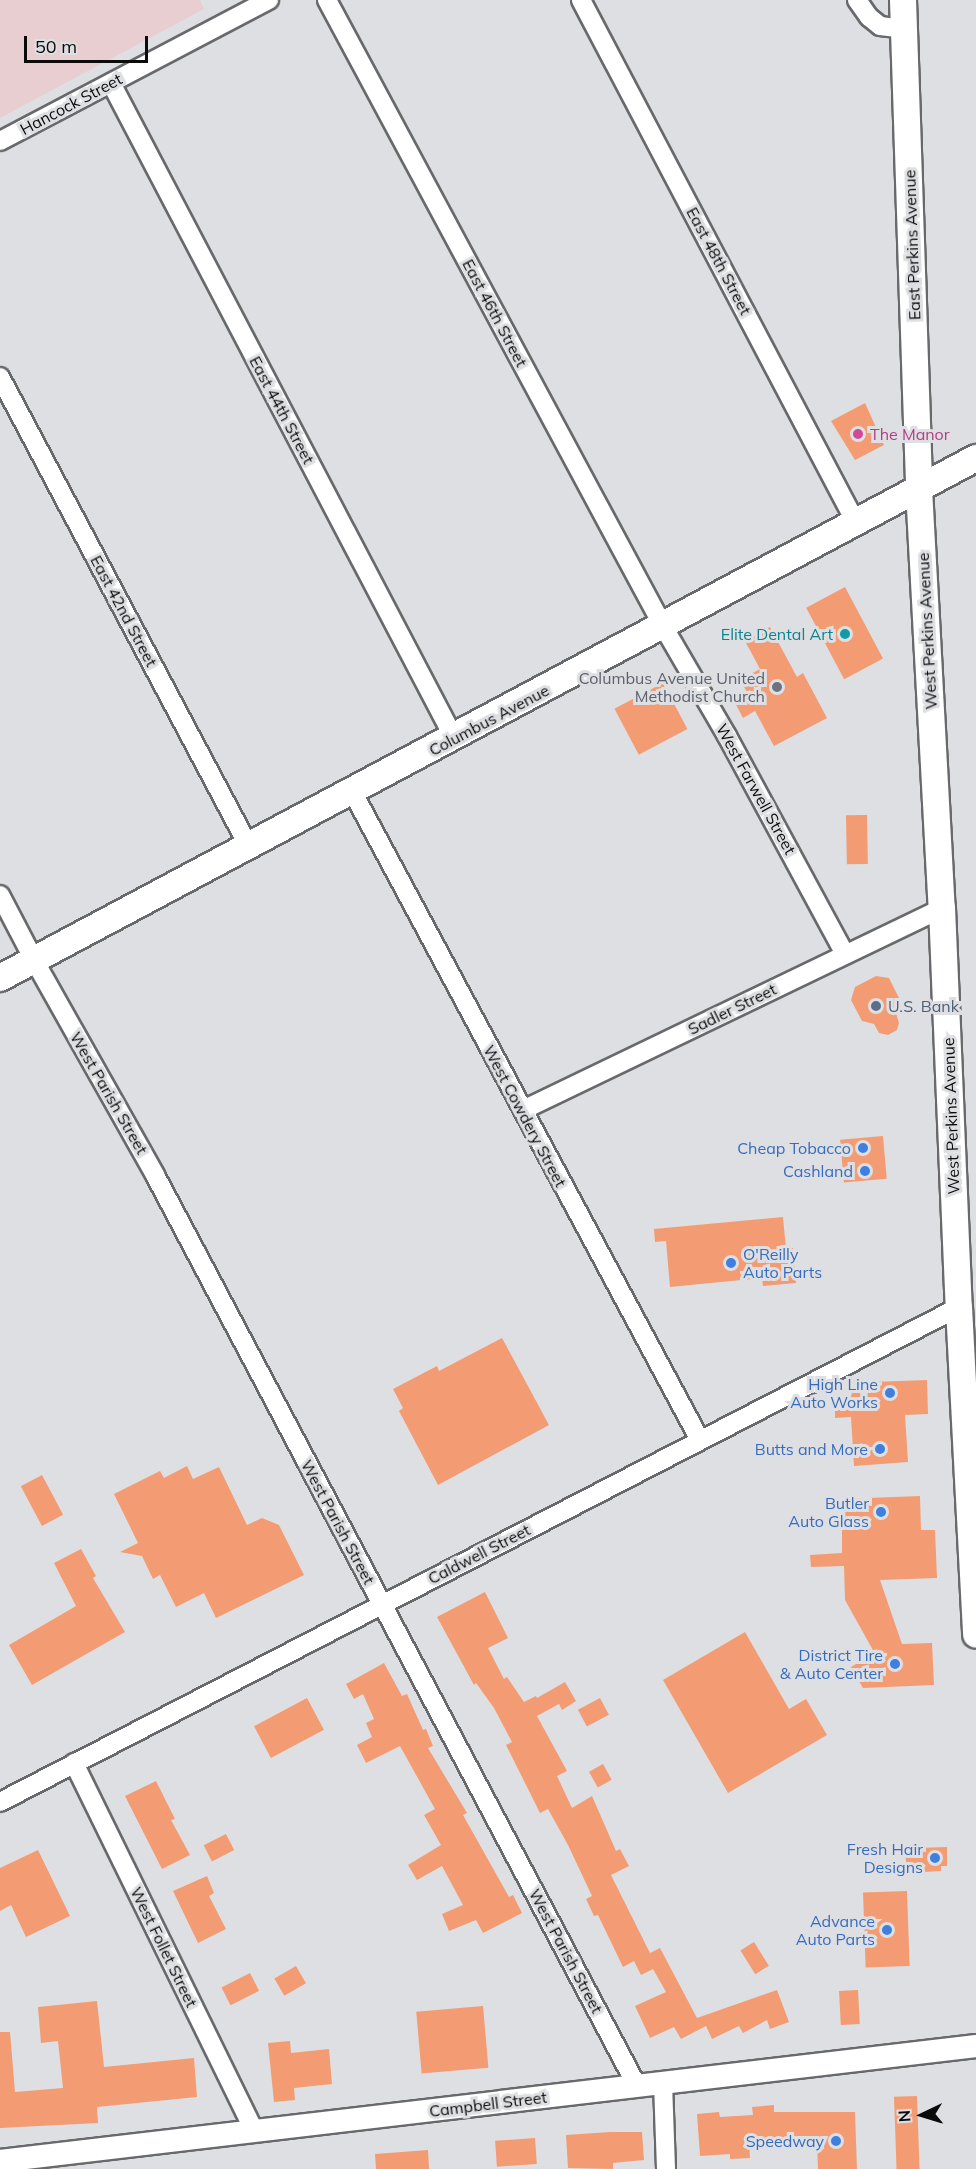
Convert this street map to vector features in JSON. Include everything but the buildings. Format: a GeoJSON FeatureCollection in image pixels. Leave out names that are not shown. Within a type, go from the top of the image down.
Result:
{"type":"FeatureCollection","features":[{"type":"Feature","properties":{"kind":"main road","name":"East Perkins Avenue"},"geometry":{"type":"LineString","coordinates":[[903,0],[919,489]]}},
{"type":"Feature","properties":{"kind":"main road","name":"Columbus Avenue"},"geometry":{"type":"LineString","coordinates":[[0,978],[976,458]]}},
{"type":"Feature","properties":{"kind":"main road","name":"West Perkins Avenue"},"geometry":{"type":"LineString","coordinates":[[919,489],[942,908],[958,1307],[976,1635]]}},
{"type":"Feature","properties":{"kind":"street","name":"Hancock Street"},"geometry":{"type":"LineString","coordinates":[[0,141],[269,0]]}},
{"type":"Feature","properties":{"kind":"street","name":"East 46th Street"},"geometry":{"type":"LineString","coordinates":[[327,0],[663,626]]}},
{"type":"Feature","properties":{"kind":"street","name":"East 48th Street"},"geometry":{"type":"LineString","coordinates":[[581,0],[856,523]]}},
{"type":"Feature","properties":{"kind":"street"},"geometry":{"type":"LineString","coordinates":[[857,0],[869,17],[880,26],[904,29]]}},
{"type":"Feature","properties":{"kind":"street","name":"East 44th Street"},"geometry":{"type":"LineString","coordinates":[[111,83],[453,738]]}},
{"type":"Feature","properties":{"kind":"street","name":"East 42nd Street"},"geometry":{"type":"LineString","coordinates":[[0,377],[248,845]]}},
{"type":"Feature","properties":{"kind":"street","name":"West Farwell Street"},"geometry":{"type":"LineString","coordinates":[[663,626],[728,736],[845,954]]}},
{"type":"Feature","properties":{"kind":"street","name":"West Cowdery Street"},"geometry":{"type":"LineString","coordinates":[[352,791],[700,1440]]}},
{"type":"Feature","properties":{"kind":"street","name":"West Parish Street"},"geometry":{"type":"LineString","coordinates":[[0,895],[34,960],[156,1175],[638,2086]]}},
{"type":"Feature","properties":{"kind":"street","name":"Sadler Street"},"geometry":{"type":"LineString","coordinates":[[523,1110],[942,908]]}},
{"type":"Feature","properties":{"kind":"street","name":"Caldwell Street"},"geometry":{"type":"LineString","coordinates":[[0,1802],[958,1307]]}},
{"type":"Feature","properties":{"kind":"street","name":"West Follet Street"},"geometry":{"type":"LineString","coordinates":[[74,1763],[254,2131]]}},
{"type":"Feature","properties":{"kind":"street","name":"Campbell Street"},"geometry":{"type":"LineString","coordinates":[[12,2163],[254,2131],[976,2046]]}},
{"type":"Feature","properties":{"kind":"street"},"geometry":{"type":"LineString","coordinates":[[663,2083],[666,2169]]}},
{"type":"Feature","properties":{"kind":"shaded area"},"geometry":{"type":"Polygon","coordinates":[[[0,0],[200,0],[204,9],[0,118],[0,0]]]}},
{"type":"Feature","properties":{"kind":"place","name":"The Manor"},"geometry":{"type":"Point","coordinates":[858,434]}},
{"type":"Feature","properties":{"kind":"place","name":"Elite Dental Art"},"geometry":{"type":"Point","coordinates":[845,634]}},
{"type":"Feature","properties":{"kind":"place","name":"Columbus Avenue United Methodist Church"},"geometry":{"type":"Point","coordinates":[777,687]}},
{"type":"Feature","properties":{"kind":"place","name":"U.S. Bank"},"geometry":{"type":"Point","coordinates":[876,1006]}},
{"type":"Feature","properties":{"kind":"place","name":"Cheap Tobacco"},"geometry":{"type":"Point","coordinates":[863,1148]}},
{"type":"Feature","properties":{"kind":"place","name":"Cashland"},"geometry":{"type":"Point","coordinates":[865,1171]}},
{"type":"Feature","properties":{"kind":"place","name":"O'Reilly Auto Parts"},"geometry":{"type":"Point","coordinates":[731,1263]}},
{"type":"Feature","properties":{"kind":"place","name":"High Line Auto Works"},"geometry":{"type":"Point","coordinates":[890,1393]}},
{"type":"Feature","properties":{"kind":"place","name":"Butts and More"},"geometry":{"type":"Point","coordinates":[880,1449]}},
{"type":"Feature","properties":{"kind":"place","name":"Butler Auto Glass"},"geometry":{"type":"Point","coordinates":[881,1512]}},
{"type":"Feature","properties":{"kind":"place","name":"District Tire & Auto Center"},"geometry":{"type":"Point","coordinates":[895,1664]}},
{"type":"Feature","properties":{"kind":"place","name":"Fresh Hair Designs"},"geometry":{"type":"Point","coordinates":[935,1858]}},
{"type":"Feature","properties":{"kind":"place","name":"Advance Auto Parts"},"geometry":{"type":"Point","coordinates":[887,1930]}},
{"type":"Feature","properties":{"kind":"place","name":"Speedway"},"geometry":{"type":"Point","coordinates":[836,2141]}}]}
